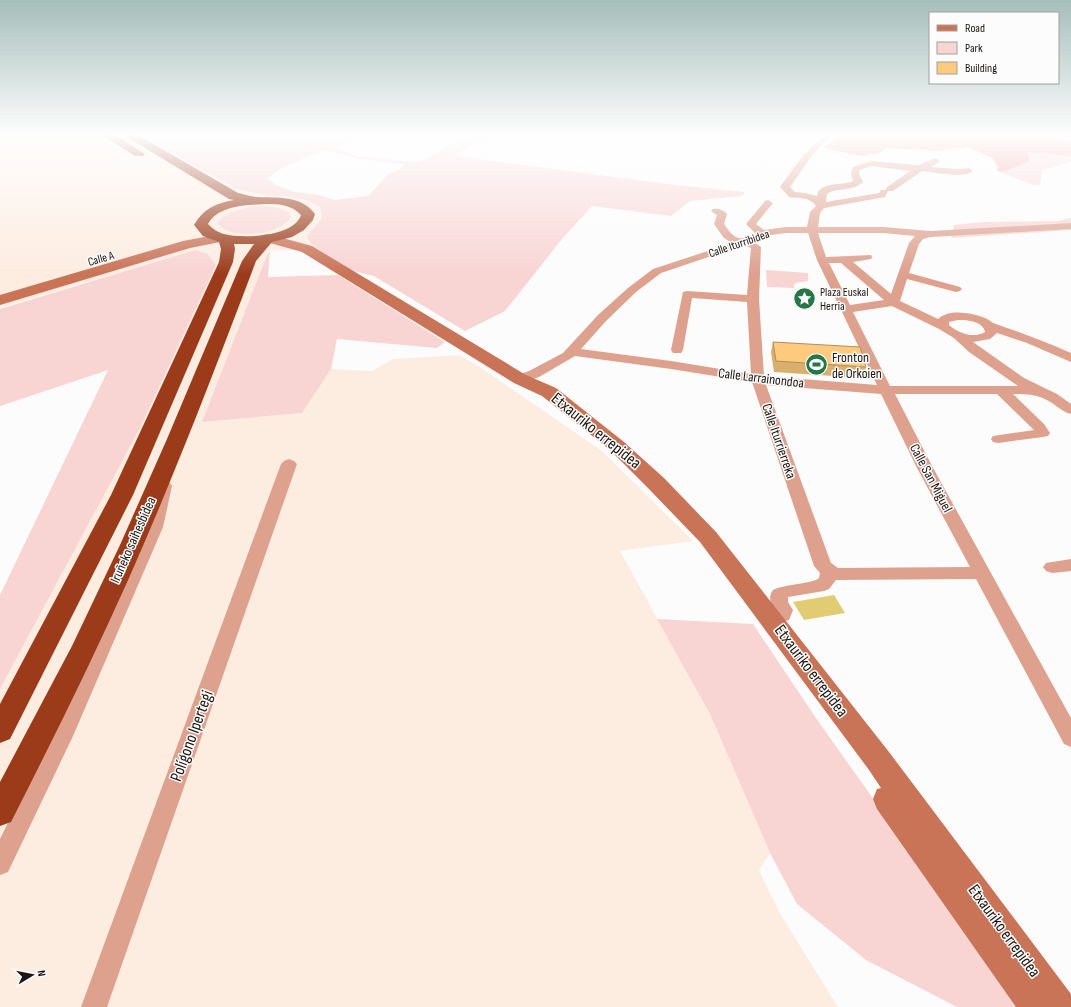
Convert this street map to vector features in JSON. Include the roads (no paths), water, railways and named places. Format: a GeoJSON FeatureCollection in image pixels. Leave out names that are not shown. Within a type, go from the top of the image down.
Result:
{"type":"FeatureCollection","features":[{"type":"Feature","properties":{"kind":"highway"},"geometry":{"type":"LineString","coordinates":[[208,181],[234,196],[253,201]]}},
{"type":"Feature","properties":{"kind":"highway"},"geometry":{"type":"LineString","coordinates":[[253,201],[279,201],[293,204],[303,208],[308,214],[306,221],[298,228],[268,238],[246,240],[222,239],[210,235],[204,231],[201,226],[203,220],[216,205],[253,201]]}},
{"type":"Feature","properties":{"kind":"highway","name":"Iruñeko saihesbidea"},"geometry":{"type":"LineString","coordinates":[[0,812],[52,713],[132,545],[191,408],[249,261],[259,247],[268,238]]}},
{"type":"Feature","properties":{"kind":"highway","name":"Iruñeko saihesbidea"},"geometry":{"type":"LineString","coordinates":[[0,732],[122,495],[226,262],[228,249],[222,239]]}},
{"type":"Feature","properties":{"kind":"highway"},"geometry":{"type":"LineString","coordinates":[[249,261],[270,248],[300,248]]}},
{"type":"Feature","properties":{"kind":"street"},"geometry":{"type":"LineString","coordinates":[[789,181],[785,187],[792,195],[811,197],[819,201],[818,209],[882,195],[885,190],[899,181]]}},
{"type":"Feature","properties":{"kind":"street"},"geometry":{"type":"LineString","coordinates":[[853,186],[857,181]]}},
{"type":"Feature","properties":{"kind":"street"},"geometry":{"type":"LineString","coordinates":[[853,186],[885,190]]}},
{"type":"Feature","properties":{"kind":"street","name":"Calle San Miguel"},"geometry":{"type":"LineString","coordinates":[[853,186],[828,188],[822,193],[812,230],[822,260],[885,390],[1071,738]]}},
{"type":"Feature","properties":{"kind":"street"},"geometry":{"type":"LineString","coordinates":[[764,234],[756,230],[751,224],[768,203]]}},
{"type":"Feature","properties":{"kind":"street","name":"Calle Iturrierreka"},"geometry":{"type":"LineString","coordinates":[[716,211],[722,214],[719,224],[728,237],[733,240],[756,246],[753,299],[758,380],[823,566],[829,571]]}},
{"type":"Feature","properties":{"kind":"street","name":"Calle A"},"geometry":{"type":"LineString","coordinates":[[0,288],[169,239],[201,226]]}},
{"type":"Feature","properties":{"kind":"street","name":"Calle Iturribidea"},"geometry":{"type":"LineString","coordinates":[[520,379],[534,374],[572,352],[602,318],[632,290],[657,271],[764,234],[786,230],[883,230],[931,234],[1071,226]]}},
{"type":"Feature","properties":{"kind":"street"},"geometry":{"type":"LineString","coordinates":[[298,228],[300,248]]}},
{"type":"Feature","properties":{"kind":"street"},"geometry":{"type":"LineString","coordinates":[[894,302],[914,243],[919,237],[931,234]]}},
{"type":"Feature","properties":{"kind":"street","name":"Etxauriko errepidea"},"geometry":{"type":"LineString","coordinates":[[268,238],[300,248],[520,379],[549,392],[617,446],[656,482],[708,537],[771,618],[1060,1007]]}},
{"type":"Feature","properties":{"kind":"street","name":"Calle A"},"geometry":{"type":"LineString","coordinates":[[0,300],[178,247],[222,239]]}},
{"type":"Feature","properties":{"kind":"street","name":"Calle A"},"geometry":{"type":"LineString","coordinates":[[178,247],[205,248],[219,254],[226,262]]}},
{"type":"Feature","properties":{"kind":"street"},"geometry":{"type":"LineString","coordinates":[[822,260],[844,260],[866,257]]}},
{"type":"Feature","properties":{"kind":"street"},"geometry":{"type":"LineString","coordinates":[[844,260],[894,302],[943,326],[947,330],[958,335],[972,338],[985,337],[991,333],[989,326]]}},
{"type":"Feature","properties":{"kind":"street"},"geometry":{"type":"LineString","coordinates":[[904,275],[956,289]]}},
{"type":"Feature","properties":{"kind":"street"},"geometry":{"type":"LineString","coordinates":[[677,350],[687,294],[753,299]]}},
{"type":"Feature","properties":{"kind":"street"},"geometry":{"type":"LineString","coordinates":[[846,309],[894,302]]}},
{"type":"Feature","properties":{"kind":"street"},"geometry":{"type":"LineString","coordinates":[[943,326],[942,322],[945,319],[958,316],[974,318],[989,326],[1031,340],[1071,358]]}},
{"type":"Feature","properties":{"kind":"street"},"geometry":{"type":"LineString","coordinates":[[958,335],[973,349],[1019,381],[1052,397],[1071,410]]}},
{"type":"Feature","properties":{"kind":"street"},"geometry":{"type":"LineString","coordinates":[[849,348],[865,349]]}},
{"type":"Feature","properties":{"kind":"street","name":"Calle Larrainondoa"},"geometry":{"type":"LineString","coordinates":[[572,352],[671,365],[758,380],[885,390],[1035,390]]}},
{"type":"Feature","properties":{"kind":"street","name":"Etxauriko errepidea"},"geometry":{"type":"LineString","coordinates":[[520,379],[623,463],[699,542],[1038,1007]]}},
{"type":"Feature","properties":{"kind":"street"},"geometry":{"type":"LineString","coordinates":[[998,439],[1043,434],[1040,427],[1000,389]]}},
{"type":"Feature","properties":{"kind":"street"},"geometry":{"type":"LineString","coordinates":[[0,864],[62,736],[155,527],[172,452]]}},
{"type":"Feature","properties":{"kind":"street","name":"Polígono Ipertegi"},"geometry":{"type":"LineString","coordinates":[[94,1007],[289,464]]}},
{"type":"Feature","properties":{"kind":"street"},"geometry":{"type":"LineString","coordinates":[[1052,567],[1071,565]]}},
{"type":"Feature","properties":{"kind":"street"},"geometry":{"type":"LineString","coordinates":[[771,618],[782,615],[784,610],[779,603],[779,594],[785,590],[820,587],[826,581],[829,571],[837,574],[982,573]]}},
{"type":"Feature","properties":{"kind":"street"},"geometry":{"type":"LineString","coordinates":[[1060,1007],[1071,1003]]}},
{"type":"Feature","properties":{"kind":"place","name":"Plaza Euskal Herria"},"geometry":{"type":"Point","coordinates":[804,299]}},
{"type":"Feature","properties":{"kind":"place","name":"Fronton de Orkoien"},"geometry":{"type":"Point","coordinates":[816,365]}}]}
